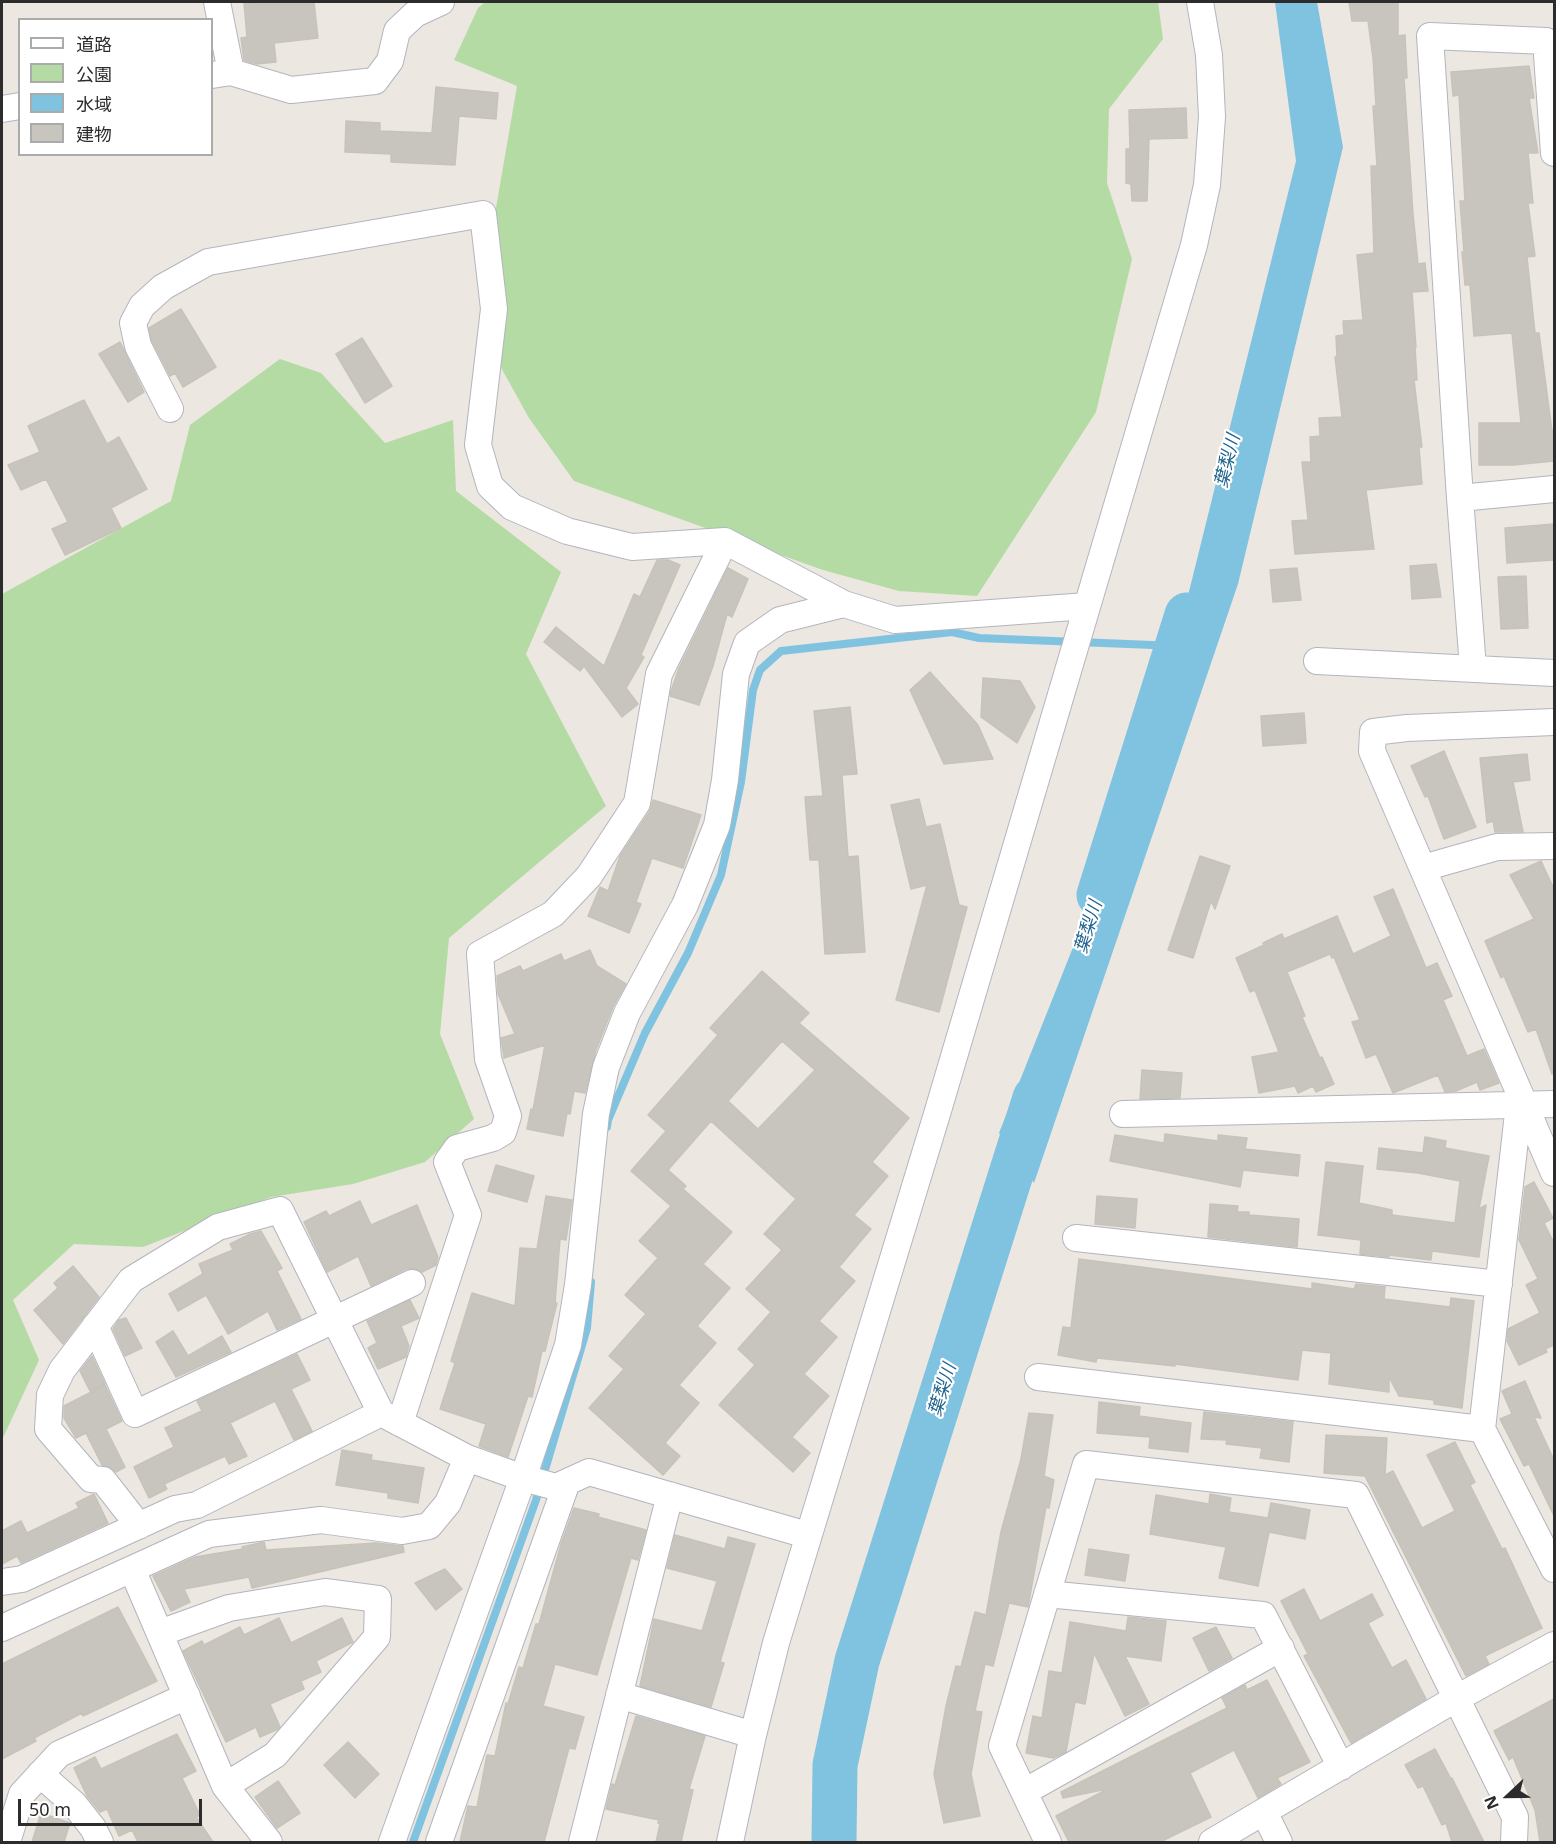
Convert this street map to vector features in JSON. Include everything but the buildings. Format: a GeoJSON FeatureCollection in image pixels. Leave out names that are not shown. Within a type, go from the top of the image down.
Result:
{"type":"FeatureCollection","features":[{"type":"Feature","properties":{"kind":"street"},"geometry":{"type":"LineString","coordinates":[[217,2],[221,74],[291,90],[375,81],[390,61],[397,31],[415,14],[441,2]]}},
{"type":"Feature","properties":{"kind":"street"},"geometry":{"type":"LineString","coordinates":[[730,1842],[776,1643],[807,1535],[937,1114],[1194,245],[1207,185],[1212,117],[1209,55],[1200,2]]}},
{"type":"Feature","properties":{"kind":"street"},"geometry":{"type":"LineString","coordinates":[[1473,668],[1431,36],[1546,41],[1554,153]]}},
{"type":"Feature","properties":{"kind":"street"},"geometry":{"type":"LineString","coordinates":[[2,109],[18,106]]}},
{"type":"Feature","properties":{"kind":"street"},"geometry":{"type":"LineString","coordinates":[[170,409],[138,346],[133,323],[142,306],[163,287],[208,262],[483,214],[494,309],[478,445],[490,486],[512,507],[567,531],[632,547],[725,541],[844,604],[895,620],[1086,606]]}},
{"type":"Feature","properties":{"kind":"street"},"geometry":{"type":"LineString","coordinates":[[1460,498],[1554,489]]}},
{"type":"Feature","properties":{"kind":"street"},"geometry":{"type":"LineString","coordinates":[[2,1582],[22,1579],[175,1509],[197,1505],[391,1418],[468,1215],[447,1162],[457,1148],[494,1138],[503,1132],[508,1116],[488,1059],[480,954],[553,914],[589,876],[637,802],[659,674],[725,541]]}},
{"type":"Feature","properties":{"kind":"street"},"geometry":{"type":"LineString","coordinates":[[392,1842],[523,1478],[568,1345],[578,1285],[596,1114],[606,1067],[627,1013],[685,905],[717,825],[725,780],[736,674],[747,643],[780,620],[844,604]]}},
{"type":"Feature","properties":{"kind":"street"},"geometry":{"type":"LineString","coordinates":[[1317,661],[1554,673]]}},
{"type":"Feature","properties":{"kind":"street"},"geometry":{"type":"LineString","coordinates":[[1554,722],[1407,728],[1373,732],[1372,751],[1522,1105],[1554,1173]]}},
{"type":"Feature","properties":{"kind":"street"},"geometry":{"type":"LineString","coordinates":[[1423,868],[1497,847],[1554,846]]}},
{"type":"Feature","properties":{"kind":"street"},"geometry":{"type":"LineString","coordinates":[[1123,1114],[1554,1104]]}},
{"type":"Feature","properties":{"kind":"street"},"geometry":{"type":"LineString","coordinates":[[1522,1105],[1482,1429],[1554,1569]]}},
{"type":"Feature","properties":{"kind":"street"},"geometry":{"type":"LineString","coordinates":[[139,1526],[103,1480],[91,1479],[48,1429],[50,1395],[62,1370],[131,1280],[218,1227],[280,1210],[334,1319],[391,1418],[467,1458],[523,1478],[556,1487],[589,1472],[807,1535]]}},
{"type":"Feature","properties":{"kind":"street"},"geometry":{"type":"LineString","coordinates":[[1076,1238],[1499,1284]]}},
{"type":"Feature","properties":{"kind":"street"},"geometry":{"type":"LineString","coordinates":[[95,1326],[135,1414],[412,1283]]}},
{"type":"Feature","properties":{"kind":"street"},"geometry":{"type":"LineString","coordinates":[[1038,1377],[1482,1429]]}},
{"type":"Feature","properties":{"kind":"street"},"geometry":{"type":"LineString","coordinates":[[2,1628],[209,1534],[321,1520],[402,1531],[429,1526],[448,1503],[467,1458]]}},
{"type":"Feature","properties":{"kind":"street"},"geometry":{"type":"LineString","coordinates":[[1048,1842],[1002,1746],[1086,1464],[1356,1495],[1515,1817],[1514,1842]]}},
{"type":"Feature","properties":{"kind":"street"},"geometry":{"type":"LineString","coordinates":[[439,1842],[567,1482]]}},
{"type":"Feature","properties":{"kind":"street"},"geometry":{"type":"LineString","coordinates":[[582,1842],[670,1495]]}},
{"type":"Feature","properties":{"kind":"street"},"geometry":{"type":"LineString","coordinates":[[132,1569],[225,1786],[269,1842]]}},
{"type":"Feature","properties":{"kind":"street"},"geometry":{"type":"LineString","coordinates":[[160,1633],[229,1608],[325,1592],[378,1599],[377,1637],[275,1755],[225,1786]]}},
{"type":"Feature","properties":{"kind":"street"},"geometry":{"type":"LineString","coordinates":[[1047,1594],[1263,1615],[1341,1767]]}},
{"type":"Feature","properties":{"kind":"street"},"geometry":{"type":"LineString","coordinates":[[1212,1842],[1457,1698],[1554,1645]]}},
{"type":"Feature","properties":{"kind":"street"},"geometry":{"type":"LineString","coordinates":[[1024,1792],[1281,1648]]}},
{"type":"Feature","properties":{"kind":"street"},"geometry":{"type":"LineString","coordinates":[[619,1695],[753,1735]]}},
{"type":"Feature","properties":{"kind":"street"},"geometry":{"type":"LineString","coordinates":[[7,1842],[22,1794],[59,1754],[187,1696]]}},
{"type":"Feature","properties":{"kind":"street"},"geometry":{"type":"LineString","coordinates":[[40,1774],[74,1804],[93,1827],[100,1842]]}},
{"type":"Feature","properties":{"kind":"street"},"geometry":{"type":"LineString","coordinates":[[1264,1812],[1279,1842]]}},
{"type":"Feature","properties":{"kind":"green space"},"geometry":{"type":"Polygon","coordinates":[[[485,2],[1158,2],[1163,39],[1109,109],[1107,183],[1132,259],[1096,412],[977,596],[899,591],[823,570],[574,481],[529,418],[484,337],[496,208],[517,86],[454,60],[478,8],[485,2]]]}},
{"type":"Feature","properties":{"kind":"green space"},"geometry":{"type":"Polygon","coordinates":[[[280,359],[321,373],[385,443],[453,420],[456,491],[561,572],[526,654],[606,806],[449,938],[440,1034],[474,1119],[425,1162],[353,1184],[271,1197],[143,1247],[74,1244],[13,1300],[39,1360],[2,1440],[2,594],[171,501],[190,425],[280,359]]]}},
{"type":"Feature","properties":{"kind":"water"},"geometry":{"type":"Polygon","coordinates":[[[1275,2],[1317,2],[1343,147],[1238,584],[1034,1183],[999,1133],[1117,837],[1169,672],[1296,161],[1275,2]]]}},
{"type":"Feature","properties":{"kind":"waterway","name":"葉梨川"},"geometry":{"type":"LineString","coordinates":[[1099,895],[1187,615]]}},
{"type":"Feature","properties":{"kind":"waterway"},"geometry":{"type":"LineString","coordinates":[[607,1127],[645,1033],[688,953],[721,875],[741,782],[753,690],[760,670],[781,651],[952,632],[979,638],[1177,646]]}},
{"type":"Feature","properties":{"kind":"waterway","name":"葉梨川"},"geometry":{"type":"LineString","coordinates":[[834,1842],[835,1765],[857,1661],[1035,1098]]}},
{"type":"Feature","properties":{"kind":"waterway"},"geometry":{"type":"LineString","coordinates":[[413,1842],[536,1500],[587,1328],[591,1282]]}}]}
